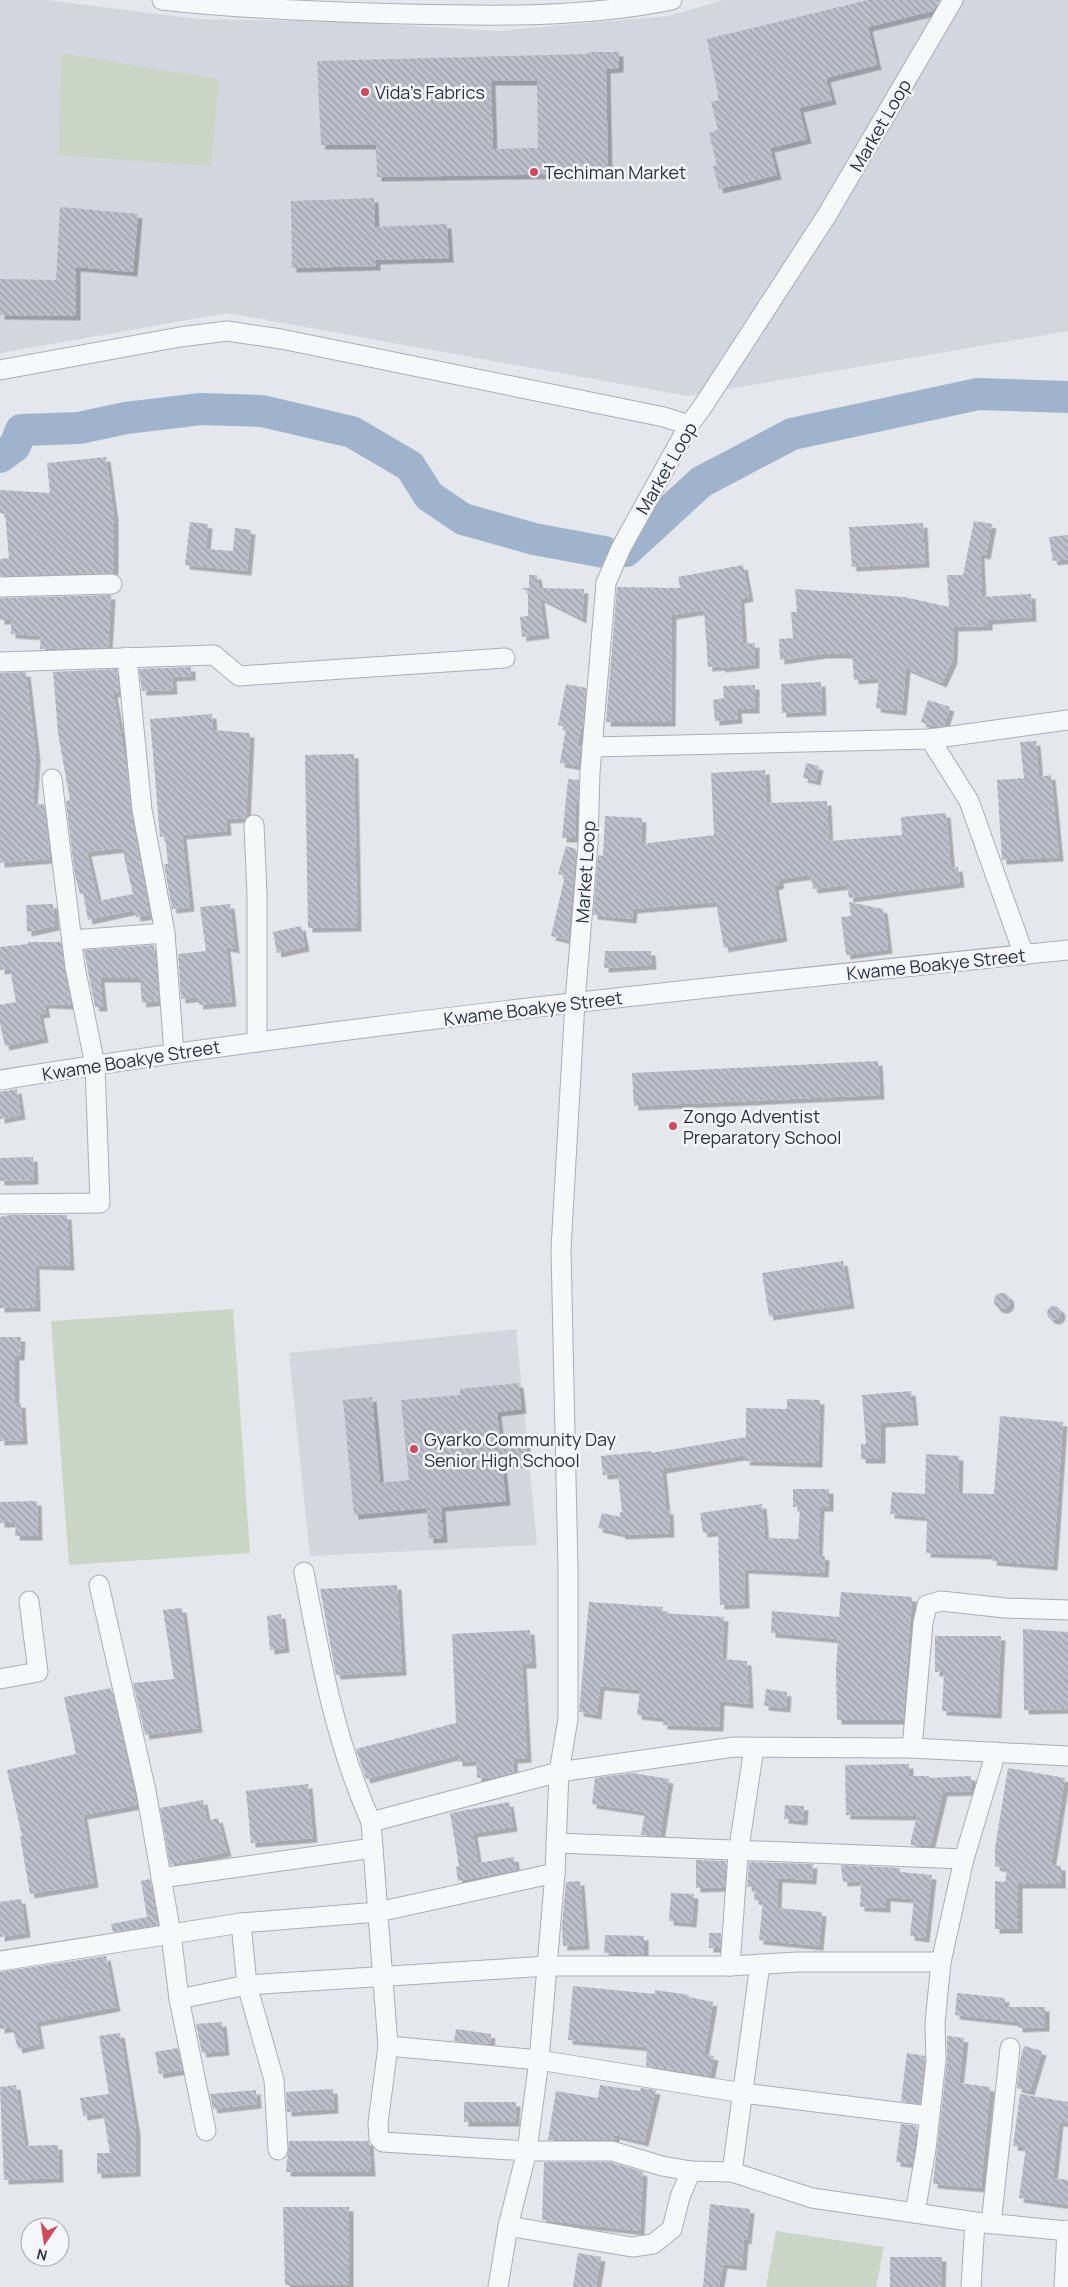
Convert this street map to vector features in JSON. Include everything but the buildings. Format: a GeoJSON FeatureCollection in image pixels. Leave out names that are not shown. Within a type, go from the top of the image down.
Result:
{"type":"FeatureCollection","features":[{"type":"Feature","properties":{"kind":"street"},"geometry":{"type":"LineString","coordinates":[[162,0],[324,6],[486,8],[511,17],[672,0]]}},
{"type":"Feature","properties":{"kind":"street","name":"Market Loop"},"geometry":{"type":"LineString","coordinates":[[498,2287],[508,2226],[527,2152],[539,2060],[555,1873],[558,1772],[568,1719],[561,1249],[575,1002],[588,844],[592,747],[606,583],[620,548],[688,424],[703,406],[827,215],[953,0]]}},
{"type":"Feature","properties":{"kind":"street"},"geometry":{"type":"LineString","coordinates":[[0,370],[180,337],[227,331],[290,341],[654,415],[688,424]]}},
{"type":"Feature","properties":{"kind":"street"},"geometry":{"type":"LineString","coordinates":[[0,587],[112,584]]}},
{"type":"Feature","properties":{"kind":"street"},"geometry":{"type":"LineString","coordinates":[[0,662],[214,655],[239,676],[505,658]]}},
{"type":"Feature","properties":{"kind":"street"},"geometry":{"type":"LineString","coordinates":[[127,657],[142,810],[165,933],[174,1053]]}},
{"type":"Feature","properties":{"kind":"street"},"geometry":{"type":"LineString","coordinates":[[592,747],[930,739],[1068,720]]}},
{"type":"Feature","properties":{"kind":"street"},"geometry":{"type":"LineString","coordinates":[[930,739],[969,801],[1024,955]]}},
{"type":"Feature","properties":{"kind":"street"},"geometry":{"type":"LineString","coordinates":[[0,1204],[100,1203],[95,1065],[75,967],[52,779]]}},
{"type":"Feature","properties":{"kind":"street"},"geometry":{"type":"LineString","coordinates":[[254,825],[257,894],[257,1042]]}},
{"type":"Feature","properties":{"kind":"street"},"geometry":{"type":"LineString","coordinates":[[72,940],[165,933]]}},
{"type":"Feature","properties":{"kind":"street","name":"Kwame Boakye Street"},"geometry":{"type":"LineString","coordinates":[[0,1080],[174,1053],[575,1002],[1068,950]]}},
{"type":"Feature","properties":{"kind":"street"},"geometry":{"type":"LineString","coordinates":[[304,1572],[324,1680],[354,1785],[371,1822],[388,2046],[378,2123],[379,2138],[383,2142],[527,2152],[612,2151],[662,2166],[691,2171],[732,2172],[812,2198],[983,2223],[1067,2230],[1064,2287]]}},
{"type":"Feature","properties":{"kind":"street"},"geometry":{"type":"LineString","coordinates":[[98,1585],[146,1791],[171,1934],[179,1999],[206,2131]]}},
{"type":"Feature","properties":{"kind":"street"},"geometry":{"type":"LineString","coordinates":[[0,1679],[38,1672],[29,1601]]}},
{"type":"Feature","properties":{"kind":"street"},"geometry":{"type":"LineString","coordinates":[[912,1748],[923,1623],[927,1604],[941,1602],[1005,1608],[1068,1610]]}},
{"type":"Feature","properties":{"kind":"street"},"geometry":{"type":"LineString","coordinates":[[371,1822],[558,1772],[734,1747],[912,1748],[1068,1756]]}},
{"type":"Feature","properties":{"kind":"street"},"geometry":{"type":"LineString","coordinates":[[730,1966],[738,1850],[754,1748]]}},
{"type":"Feature","properties":{"kind":"street"},"geometry":{"type":"LineString","coordinates":[[915,2213],[926,2149],[936,2060],[936,2023],[941,1962],[964,1859],[996,1752]]}},
{"type":"Feature","properties":{"kind":"street"},"geometry":{"type":"LineString","coordinates":[[556,1843],[964,1859]]}},
{"type":"Feature","properties":{"kind":"street"},"geometry":{"type":"LineString","coordinates":[[161,1878],[372,1848]]}},
{"type":"Feature","properties":{"kind":"street"},"geometry":{"type":"LineString","coordinates":[[0,1961],[241,1923],[378,1912],[555,1873]]}},
{"type":"Feature","properties":{"kind":"street"},"geometry":{"type":"LineString","coordinates":[[241,1923],[246,1985],[274,2080],[278,2150]]}},
{"type":"Feature","properties":{"kind":"street"},"geometry":{"type":"LineString","coordinates":[[179,1999],[246,1985],[548,1966],[730,1966],[941,1962]]}},
{"type":"Feature","properties":{"kind":"street"},"geometry":{"type":"LineString","coordinates":[[732,2172],[760,1964]]}},
{"type":"Feature","properties":{"kind":"street"},"geometry":{"type":"LineString","coordinates":[[388,2046],[539,2060],[743,2093],[929,2116]]}},
{"type":"Feature","properties":{"kind":"street"},"geometry":{"type":"LineString","coordinates":[[971,2287],[983,2223],[1010,2048]]}},
{"type":"Feature","properties":{"kind":"street"},"geometry":{"type":"LineString","coordinates":[[508,2226],[632,2246],[653,2244],[672,2229],[680,2196],[691,2171]]}},
{"type":"Feature","properties":{"kind":"shaded area","name":"Techiman Market"},"geometry":{"type":"Polygon","coordinates":[[[0,0],[46,0],[199,19],[350,22],[498,31],[668,16],[724,0],[1068,0],[1068,331],[688,396],[227,313],[0,353],[0,0]]]}},
{"type":"Feature","properties":{"kind":"shaded area","name":"Gyarko Community Day Senior High School"},"geometry":{"type":"Polygon","coordinates":[[[516,1329],[537,1545],[310,1556],[289,1353],[516,1329]]]}},
{"type":"Feature","properties":{"kind":"green space"},"geometry":{"type":"Polygon","coordinates":[[[61,53],[219,79],[211,166],[59,155],[61,53]]]}},
{"type":"Feature","properties":{"kind":"green space"},"geometry":{"type":"Polygon","coordinates":[[[233,1309],[250,1553],[69,1565],[51,1321],[233,1309]]]}},
{"type":"Feature","properties":{"kind":"green space"},"geometry":{"type":"Polygon","coordinates":[[[776,2231],[884,2247],[876,2287],[766,2287],[776,2231]]]}},
{"type":"Feature","properties":{"kind":"waterway"},"geometry":{"type":"LineString","coordinates":[[626,551],[701,482],[792,434],[978,394],[1068,397]]}},
{"type":"Feature","properties":{"kind":"waterway"},"geometry":{"type":"LineString","coordinates":[[0,457],[15,446],[21,430],[79,428],[126,418],[201,409],[262,411],[352,432],[410,466],[429,496],[463,519],[534,539],[604,552]]}},
{"type":"Feature","properties":{"kind":"place","name":"Vida's Fabrics"},"geometry":{"type":"Point","coordinates":[365,92]}},
{"type":"Feature","properties":{"kind":"place","name":"Techiman Market"},"geometry":{"type":"Point","coordinates":[534,172]}},
{"type":"Feature","properties":{"kind":"place","name":"Zongo Adventist Preparatory School"},"geometry":{"type":"Point","coordinates":[673,1126]}},
{"type":"Feature","properties":{"kind":"place","name":"Gyarko Community Day Senior High School"},"geometry":{"type":"Point","coordinates":[414,1449]}}]}
